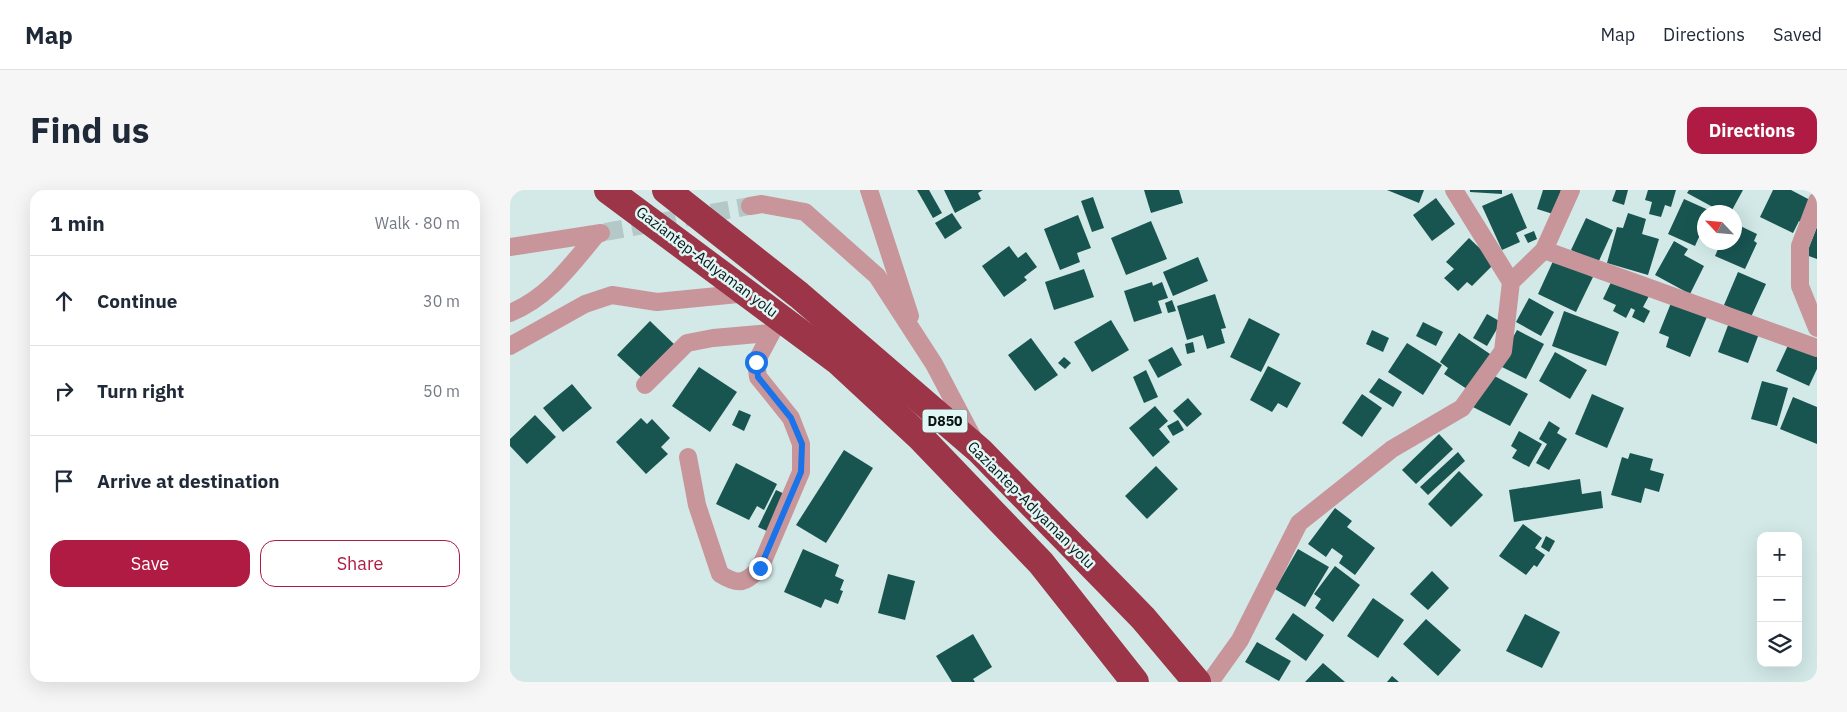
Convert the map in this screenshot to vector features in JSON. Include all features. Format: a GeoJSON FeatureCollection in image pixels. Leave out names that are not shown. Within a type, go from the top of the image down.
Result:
{"type":"FeatureCollection","features":[{"type":"Feature","properties":{"kind":"highway","name":"Gaziantep-Adıyaman yolu"},"geometry":{"type":"LineString","coordinates":[[608,190],[748,293],[775,325],[838,361],[921,438],[1041,564],[1135,682]]}},
{"type":"Feature","properties":{"kind":"highway","name":"Gaziantep-Adıyaman yolu"},"geometry":{"type":"LineString","coordinates":[[666,190],[799,295],[980,451],[1143,618],[1197,682]]}},
{"type":"Feature","properties":{"kind":"street"},"geometry":{"type":"LineString","coordinates":[[1210,682],[1240,640],[1299,523],[1392,449],[1462,408],[1502,351],[1510,282],[1454,190]]}},
{"type":"Feature","properties":{"kind":"street"},"geometry":{"type":"LineString","coordinates":[[1510,282],[1544,250],[1571,190]]}},
{"type":"Feature","properties":{"kind":"street"},"geometry":{"type":"LineString","coordinates":[[871,191],[918,340]]}},
{"type":"Feature","properties":{"kind":"street"},"geometry":{"type":"LineString","coordinates":[[1817,200],[1800,246],[1800,286],[1817,328]]}},
{"type":"Feature","properties":{"kind":"street"},"geometry":{"type":"LineString","coordinates":[[750,206],[762,204],[805,212],[877,276],[934,364],[980,451]]}},
{"type":"Feature","properties":{"kind":"street"},"geometry":{"type":"LineString","coordinates":[[510,246],[601,233],[555,285],[526,306],[510,313]]}},
{"type":"Feature","properties":{"kind":"street"},"geometry":{"type":"LineString","coordinates":[[1544,250],[1817,348]]}},
{"type":"Feature","properties":{"kind":"street"},"geometry":{"type":"LineString","coordinates":[[510,346],[585,304],[612,295],[656,302],[748,293]]}},
{"type":"Feature","properties":{"kind":"street"},"geometry":{"type":"LineString","coordinates":[[645,385],[687,343],[775,325]]}},
{"type":"Feature","properties":{"kind":"street"},"geometry":{"type":"LineString","coordinates":[[688,457],[697,505],[720,574],[738,582],[749,579],[760,568],[801,472],[802,444],[791,418],[758,377],[756,362],[775,325]]}},
{"type":"Feature","properties":{"kind":"building"},"geometry":{"type":"Polygon","coordinates":[[[917,190],[929,190],[942,213],[933,218],[917,190]]]}},
{"type":"Feature","properties":{"kind":"building"},"geometry":{"type":"Polygon","coordinates":[[[944,190],[983,190],[978,193],[981,199],[955,213],[944,190]]]}},
{"type":"Feature","properties":{"kind":"building"},"geometry":{"type":"Polygon","coordinates":[[[1144,190],[1179,190],[1183,203],[1151,213],[1144,190]]]}},
{"type":"Feature","properties":{"kind":"building"},"geometry":{"type":"Polygon","coordinates":[[[1387,190],[1424,190],[1419,203],[1387,190]]]}},
{"type":"Feature","properties":{"kind":"building"},"geometry":{"type":"Polygon","coordinates":[[[1470,190],[1502,190],[1502,194],[1470,192],[1470,190]]]}},
{"type":"Feature","properties":{"kind":"building"},"geometry":{"type":"Polygon","coordinates":[[[1543,190],[1561,190],[1553,214],[1537,209],[1543,190]]]}},
{"type":"Feature","properties":{"kind":"building"},"geometry":{"type":"Polygon","coordinates":[[[1616,190],[1628,190],[1624,205],[1612,201],[1616,190]]]}},
{"type":"Feature","properties":{"kind":"building"},"geometry":{"type":"Polygon","coordinates":[[[1648,190],[1676,190],[1671,207],[1665,205],[1661,217],[1649,214],[1652,202],[1645,200],[1648,190]]]}},
{"type":"Feature","properties":{"kind":"building"},"geometry":{"type":"Polygon","coordinates":[[[1689,190],[1743,190],[1735,205],[1709,205],[1687,193],[1689,190]]]}},
{"type":"Feature","properties":{"kind":"building"},"geometry":{"type":"Polygon","coordinates":[[[1773,190],[1791,190],[1810,200],[1804,224],[1799,221],[1793,233],[1760,217],[1773,190]]]}},
{"type":"Feature","properties":{"kind":"building"},"geometry":{"type":"Polygon","coordinates":[[[1512,193],[1527,228],[1516,233],[1520,242],[1502,250],[1482,206],[1512,193]]]}},
{"type":"Feature","properties":{"kind":"building"},"geometry":{"type":"Polygon","coordinates":[[[1093,197],[1104,228],[1092,232],[1081,201],[1093,197]]]}},
{"type":"Feature","properties":{"kind":"building"},"geometry":{"type":"Polygon","coordinates":[[[1436,198],[1455,224],[1432,241],[1413,215],[1436,198]]]}},
{"type":"Feature","properties":{"kind":"building"},"geometry":{"type":"Polygon","coordinates":[[[1684,199],[1697,205],[1697,242],[1695,246],[1668,234],[1684,199]]]}},
{"type":"Feature","properties":{"kind":"building"},"geometry":{"type":"Polygon","coordinates":[[[952,213],[962,228],[945,239],[935,223],[952,213]]]}},
{"type":"Feature","properties":{"kind":"building"},"geometry":{"type":"Polygon","coordinates":[[[1628,213],[1646,219],[1642,234],[1659,239],[1648,275],[1607,263],[1617,227],[1623,228],[1628,213]]]}},
{"type":"Feature","properties":{"kind":"building"},"geometry":{"type":"Polygon","coordinates":[[[1078,215],[1091,248],[1077,253],[1080,262],[1060,270],[1044,229],[1078,215]]]}},
{"type":"Feature","properties":{"kind":"building"},"geometry":{"type":"Polygon","coordinates":[[[1586,218],[1613,230],[1598,263],[1571,250],[1586,218]]]}},
{"type":"Feature","properties":{"kind":"building"},"geometry":{"type":"Polygon","coordinates":[[[1151,221],[1167,259],[1126,275],[1111,238],[1151,221]]]}},
{"type":"Feature","properties":{"kind":"building"},"geometry":{"type":"Polygon","coordinates":[[[1742,227],[1757,234],[1754,241],[1757,243],[1745,269],[1715,256],[1718,250],[1742,250],[1742,227]]]}},
{"type":"Feature","properties":{"kind":"building"},"geometry":{"type":"Polygon","coordinates":[[[1817,227],[1817,259],[1806,255],[1817,227]]]}},
{"type":"Feature","properties":{"kind":"building"},"geometry":{"type":"Polygon","coordinates":[[[1534,231],[1537,239],[1528,243],[1524,235],[1534,231]]]}},
{"type":"Feature","properties":{"kind":"building"},"geometry":{"type":"Polygon","coordinates":[[[1469,238],[1495,263],[1472,286],[1467,282],[1458,291],[1444,278],[1454,269],[1446,262],[1469,238]]]}},
{"type":"Feature","properties":{"kind":"building"},"geometry":{"type":"Polygon","coordinates":[[[1674,241],[1688,249],[1684,255],[1704,266],[1690,294],[1655,275],[1674,241]]]}},
{"type":"Feature","properties":{"kind":"building"},"geometry":{"type":"Polygon","coordinates":[[[1009,246],[1018,258],[1026,252],[1037,267],[1024,277],[1027,280],[1004,297],[982,266],[1009,246]]]}},
{"type":"Feature","properties":{"kind":"building"},"geometry":{"type":"Polygon","coordinates":[[[1198,257],[1208,281],[1173,296],[1163,272],[1198,257]]]}},
{"type":"Feature","properties":{"kind":"building"},"geometry":{"type":"Polygon","coordinates":[[[1554,259],[1593,277],[1576,312],[1538,294],[1554,259]]]}},
{"type":"Feature","properties":{"kind":"building"},"geometry":{"type":"Polygon","coordinates":[[[1084,269],[1094,297],[1054,310],[1045,282],[1084,269]]]}},
{"type":"Feature","properties":{"kind":"building"},"geometry":{"type":"Polygon","coordinates":[[[1738,272],[1766,284],[1751,317],[1724,305],[1738,272]]]}},
{"type":"Feature","properties":{"kind":"building"},"geometry":{"type":"Polygon","coordinates":[[[1613,278],[1649,296],[1643,307],[1650,311],[1644,323],[1632,317],[1635,310],[1631,308],[1626,318],[1613,311],[1616,305],[1603,299],[1613,278]]]}},
{"type":"Feature","properties":{"kind":"building"},"geometry":{"type":"Polygon","coordinates":[[[1152,282],[1153,286],[1162,282],[1168,298],[1158,301],[1162,313],[1134,322],[1124,291],[1152,282]]]}},
{"type":"Feature","properties":{"kind":"building"},"geometry":{"type":"Polygon","coordinates":[[[1215,294],[1226,328],[1221,329],[1225,343],[1207,349],[1203,335],[1187,340],[1177,306],[1215,294]]]}},
{"type":"Feature","properties":{"kind":"building"},"geometry":{"type":"Polygon","coordinates":[[[1529,298],[1554,312],[1541,336],[1516,322],[1529,298]]]}},
{"type":"Feature","properties":{"kind":"building"},"geometry":{"type":"Polygon","coordinates":[[[1673,298],[1709,312],[1690,357],[1666,347],[1669,337],[1659,333],[1673,298]]]}},
{"type":"Feature","properties":{"kind":"building"},"geometry":{"type":"Polygon","coordinates":[[[1172,300],[1176,311],[1168,313],[1165,303],[1172,300]]]}},
{"type":"Feature","properties":{"kind":"building"},"geometry":{"type":"Polygon","coordinates":[[[1564,311],[1619,332],[1606,366],[1552,346],[1564,311]]]}},
{"type":"Feature","properties":{"kind":"building"},"geometry":{"type":"Polygon","coordinates":[[[1487,314],[1501,322],[1487,346],[1473,338],[1487,314]]]}},
{"type":"Feature","properties":{"kind":"building"},"geometry":{"type":"Polygon","coordinates":[[[1249,318],[1280,334],[1261,372],[1230,357],[1249,318]]]}},
{"type":"Feature","properties":{"kind":"building"},"geometry":{"type":"Polygon","coordinates":[[[1111,320],[1129,350],[1092,372],[1074,342],[1111,320]]]}},
{"type":"Feature","properties":{"kind":"building"},"geometry":{"type":"Polygon","coordinates":[[[1730,320],[1760,331],[1748,363],[1718,352],[1730,320]]]}},
{"type":"Feature","properties":{"kind":"building"},"geometry":{"type":"Polygon","coordinates":[[[650,321],[676,346],[644,380],[617,355],[650,321]]]}},
{"type":"Feature","properties":{"kind":"building"},"geometry":{"type":"Polygon","coordinates":[[[1423,322],[1443,332],[1436,346],[1416,336],[1423,322]]]}},
{"type":"Feature","properties":{"kind":"building"},"geometry":{"type":"Polygon","coordinates":[[[1372,330],[1389,338],[1383,352],[1366,344],[1372,330]]]}},
{"type":"Feature","properties":{"kind":"building"},"geometry":{"type":"Polygon","coordinates":[[[1517,330],[1544,344],[1526,379],[1498,365],[1517,330]]]}},
{"type":"Feature","properties":{"kind":"building"},"geometry":{"type":"Polygon","coordinates":[[[1459,333],[1493,356],[1470,391],[1444,374],[1448,368],[1440,362],[1459,333]]]}},
{"type":"Feature","properties":{"kind":"building"},"geometry":{"type":"Polygon","coordinates":[[[1031,338],[1058,375],[1035,391],[1008,355],[1031,338]]]}},
{"type":"Feature","properties":{"kind":"building"},"geometry":{"type":"Polygon","coordinates":[[[1790,341],[1817,353],[1817,369],[1809,386],[1776,371],[1790,341]]]}},
{"type":"Feature","properties":{"kind":"building"},"geometry":{"type":"Polygon","coordinates":[[[1193,342],[1195,352],[1187,354],[1185,344],[1193,342]]]}},
{"type":"Feature","properties":{"kind":"building"},"geometry":{"type":"Polygon","coordinates":[[[1407,343],[1442,365],[1423,395],[1388,372],[1407,343]]]}},
{"type":"Feature","properties":{"kind":"building"},"geometry":{"type":"Polygon","coordinates":[[[1172,347],[1182,365],[1158,378],[1148,360],[1172,347]]]}},
{"type":"Feature","properties":{"kind":"building"},"geometry":{"type":"Polygon","coordinates":[[[1555,352],[1587,370],[1570,399],[1539,381],[1555,352]]]}},
{"type":"Feature","properties":{"kind":"building"},"geometry":{"type":"Polygon","coordinates":[[[1064,357],[1071,363],[1065,369],[1058,363],[1064,357]]]}},
{"type":"Feature","properties":{"kind":"building"},"geometry":{"type":"Polygon","coordinates":[[[1268,366],[1301,383],[1287,408],[1278,403],[1272,412],[1250,400],[1268,366]]]}},
{"type":"Feature","properties":{"kind":"building"},"geometry":{"type":"Polygon","coordinates":[[[699,367],[737,392],[710,432],[672,406],[699,367]]]}},
{"type":"Feature","properties":{"kind":"building"},"geometry":{"type":"Polygon","coordinates":[[[1146,370],[1158,397],[1144,403],[1133,377],[1146,370]]]}},
{"type":"Feature","properties":{"kind":"building"},"geometry":{"type":"Polygon","coordinates":[[[1489,373],[1528,394],[1510,426],[1471,406],[1489,373]]]}},
{"type":"Feature","properties":{"kind":"building"},"geometry":{"type":"Polygon","coordinates":[[[1379,378],[1402,392],[1393,407],[1369,392],[1379,378]]]}},
{"type":"Feature","properties":{"kind":"building"},"geometry":{"type":"Polygon","coordinates":[[[1762,381],[1788,388],[1777,426],[1751,419],[1762,381]]]}},
{"type":"Feature","properties":{"kind":"building"},"geometry":{"type":"Polygon","coordinates":[[[572,384],[592,408],[563,432],[543,408],[572,384]]]}},
{"type":"Feature","properties":{"kind":"building"},"geometry":{"type":"Polygon","coordinates":[[[1362,394],[1382,408],[1362,437],[1342,423],[1362,394]]]}},
{"type":"Feature","properties":{"kind":"building"},"geometry":{"type":"Polygon","coordinates":[[[1592,394],[1624,408],[1607,448],[1575,434],[1592,394]]]}},
{"type":"Feature","properties":{"kind":"building"},"geometry":{"type":"Polygon","coordinates":[[[1793,397],[1817,407],[1817,444],[1780,429],[1793,397]]]}},
{"type":"Feature","properties":{"kind":"building"},"geometry":{"type":"Polygon","coordinates":[[[1188,398],[1202,414],[1187,427],[1173,411],[1188,398]]]}},
{"type":"Feature","properties":{"kind":"building"},"geometry":{"type":"Polygon","coordinates":[[[1155,406],[1168,421],[1159,429],[1170,442],[1153,457],[1129,428],[1155,406]]]}},
{"type":"Feature","properties":{"kind":"building"},"geometry":{"type":"Polygon","coordinates":[[[739,410],[751,415],[744,431],[732,425],[739,410]]]}},
{"type":"Feature","properties":{"kind":"building"},"geometry":{"type":"Polygon","coordinates":[[[535,415],[556,437],[527,464],[510,446],[510,439],[535,415]]]}},
{"type":"Feature","properties":{"kind":"building"},"geometry":{"type":"Polygon","coordinates":[[[641,418],[647,424],[652,419],[670,438],[661,447],[668,454],[646,474],[616,442],[641,418]]]}},
{"type":"Feature","properties":{"kind":"building"},"geometry":{"type":"Polygon","coordinates":[[[1178,420],[1184,430],[1173,436],[1167,426],[1178,420]]]}},
{"type":"Feature","properties":{"kind":"building"},"geometry":{"type":"Polygon","coordinates":[[[1549,421],[1560,428],[1557,433],[1567,439],[1549,470],[1536,463],[1547,444],[1539,439],[1549,421]]]}},
{"type":"Feature","properties":{"kind":"building"},"geometry":{"type":"Polygon","coordinates":[[[1519,431],[1542,444],[1529,467],[1512,458],[1517,450],[1511,446],[1519,431]]]}},
{"type":"Feature","properties":{"kind":"building"},"geometry":{"type":"Polygon","coordinates":[[[1439,434],[1453,449],[1416,484],[1402,470],[1439,434]]]}},
{"type":"Feature","properties":{"kind":"building"},"geometry":{"type":"Polygon","coordinates":[[[844,450],[873,468],[826,543],[796,525],[844,450]]]}},
{"type":"Feature","properties":{"kind":"building"},"geometry":{"type":"Polygon","coordinates":[[[1458,452],[1465,461],[1428,495],[1420,487],[1458,452]]]}},
{"type":"Feature","properties":{"kind":"building"},"geometry":{"type":"Polygon","coordinates":[[[1630,453],[1653,459],[1650,470],[1664,474],[1659,492],[1645,488],[1641,503],[1611,495],[1622,457],[1628,459],[1630,453]]]}},
{"type":"Feature","properties":{"kind":"building"},"geometry":{"type":"Polygon","coordinates":[[[736,463],[777,484],[764,510],[757,506],[749,520],[716,504],[736,463]]]}},
{"type":"Feature","properties":{"kind":"building"},"geometry":{"type":"Polygon","coordinates":[[[1156,466],[1178,489],[1147,519],[1125,496],[1156,466]]]}},
{"type":"Feature","properties":{"kind":"building"},"geometry":{"type":"Polygon","coordinates":[[[1459,471],[1483,495],[1451,527],[1428,504],[1459,471]]]}},
{"type":"Feature","properties":{"kind":"building"},"geometry":{"type":"Polygon","coordinates":[[[1580,479],[1582,494],[1601,491],[1603,508],[1514,522],[1509,490],[1580,479]]]}},
{"type":"Feature","properties":{"kind":"building"},"geometry":{"type":"Polygon","coordinates":[[[776,490],[789,496],[771,533],[758,527],[776,490]]]}},
{"type":"Feature","properties":{"kind":"building"},"geometry":{"type":"Polygon","coordinates":[[[1335,508],[1352,521],[1347,527],[1375,548],[1355,575],[1339,563],[1343,556],[1332,548],[1326,557],[1308,544],[1335,508]]]}},
{"type":"Feature","properties":{"kind":"building"},"geometry":{"type":"Polygon","coordinates":[[[1523,524],[1542,538],[1535,548],[1545,555],[1537,567],[1534,565],[1526,575],[1499,556],[1523,524]]]}},
{"type":"Feature","properties":{"kind":"building"},"geometry":{"type":"Polygon","coordinates":[[[1546,536],[1555,541],[1549,552],[1541,547],[1546,536]]]}},
{"type":"Feature","properties":{"kind":"building"},"geometry":{"type":"Polygon","coordinates":[[[803,549],[839,565],[835,576],[844,580],[840,590],[843,591],[838,604],[825,599],[821,608],[784,592],[803,549]]]}},
{"type":"Feature","properties":{"kind":"building"},"geometry":{"type":"Polygon","coordinates":[[[1298,549],[1329,567],[1305,607],[1275,589],[1298,549]]]}},
{"type":"Feature","properties":{"kind":"building"},"geometry":{"type":"Polygon","coordinates":[[[1335,566],[1360,585],[1333,622],[1315,608],[1321,599],[1314,594],[1335,566]]]}},
{"type":"Feature","properties":{"kind":"building"},"geometry":{"type":"Polygon","coordinates":[[[1432,571],[1449,588],[1428,610],[1410,594],[1432,571]]]}},
{"type":"Feature","properties":{"kind":"building"},"geometry":{"type":"Polygon","coordinates":[[[888,574],[915,581],[905,620],[878,613],[888,574]]]}},
{"type":"Feature","properties":{"kind":"building"},"geometry":{"type":"Polygon","coordinates":[[[1373,598],[1404,620],[1378,658],[1347,636],[1373,598]]]}},
{"type":"Feature","properties":{"kind":"building"},"geometry":{"type":"Polygon","coordinates":[[[1293,613],[1324,635],[1306,661],[1275,639],[1293,613]]]}},
{"type":"Feature","properties":{"kind":"building"},"geometry":{"type":"Polygon","coordinates":[[[1525,614],[1560,632],[1542,668],[1506,651],[1525,614]]]}},
{"type":"Feature","properties":{"kind":"building"},"geometry":{"type":"Polygon","coordinates":[[[1426,619],[1461,650],[1438,676],[1403,644],[1426,619]]]}},
{"type":"Feature","properties":{"kind":"building"},"geometry":{"type":"Polygon","coordinates":[[[973,634],[992,667],[973,679],[975,682],[952,682],[936,656],[973,634]]]}},
{"type":"Feature","properties":{"kind":"building"},"geometry":{"type":"Polygon","coordinates":[[[1257,642],[1291,661],[1279,681],[1245,662],[1257,642]]]}},
{"type":"Feature","properties":{"kind":"building"},"geometry":{"type":"Polygon","coordinates":[[[1323,663],[1345,682],[1305,682],[1323,663]]]}},
{"type":"Feature","properties":{"kind":"building"},"geometry":{"type":"Polygon","coordinates":[[[1392,676],[1399,682],[1387,682],[1392,676]]]}},
{"type":"Feature","properties":{"kind":"tunnel"},"geometry":{"type":"LineString","coordinates":[[605,232],[750,206]]}},
{"type":"Feature","properties":{"kind":"route"},"geometry":{"type":"LineString","coordinates":[[756,362],[758,377],[791,418],[802,444],[801,472],[780,526],[760,568]]}}]}
